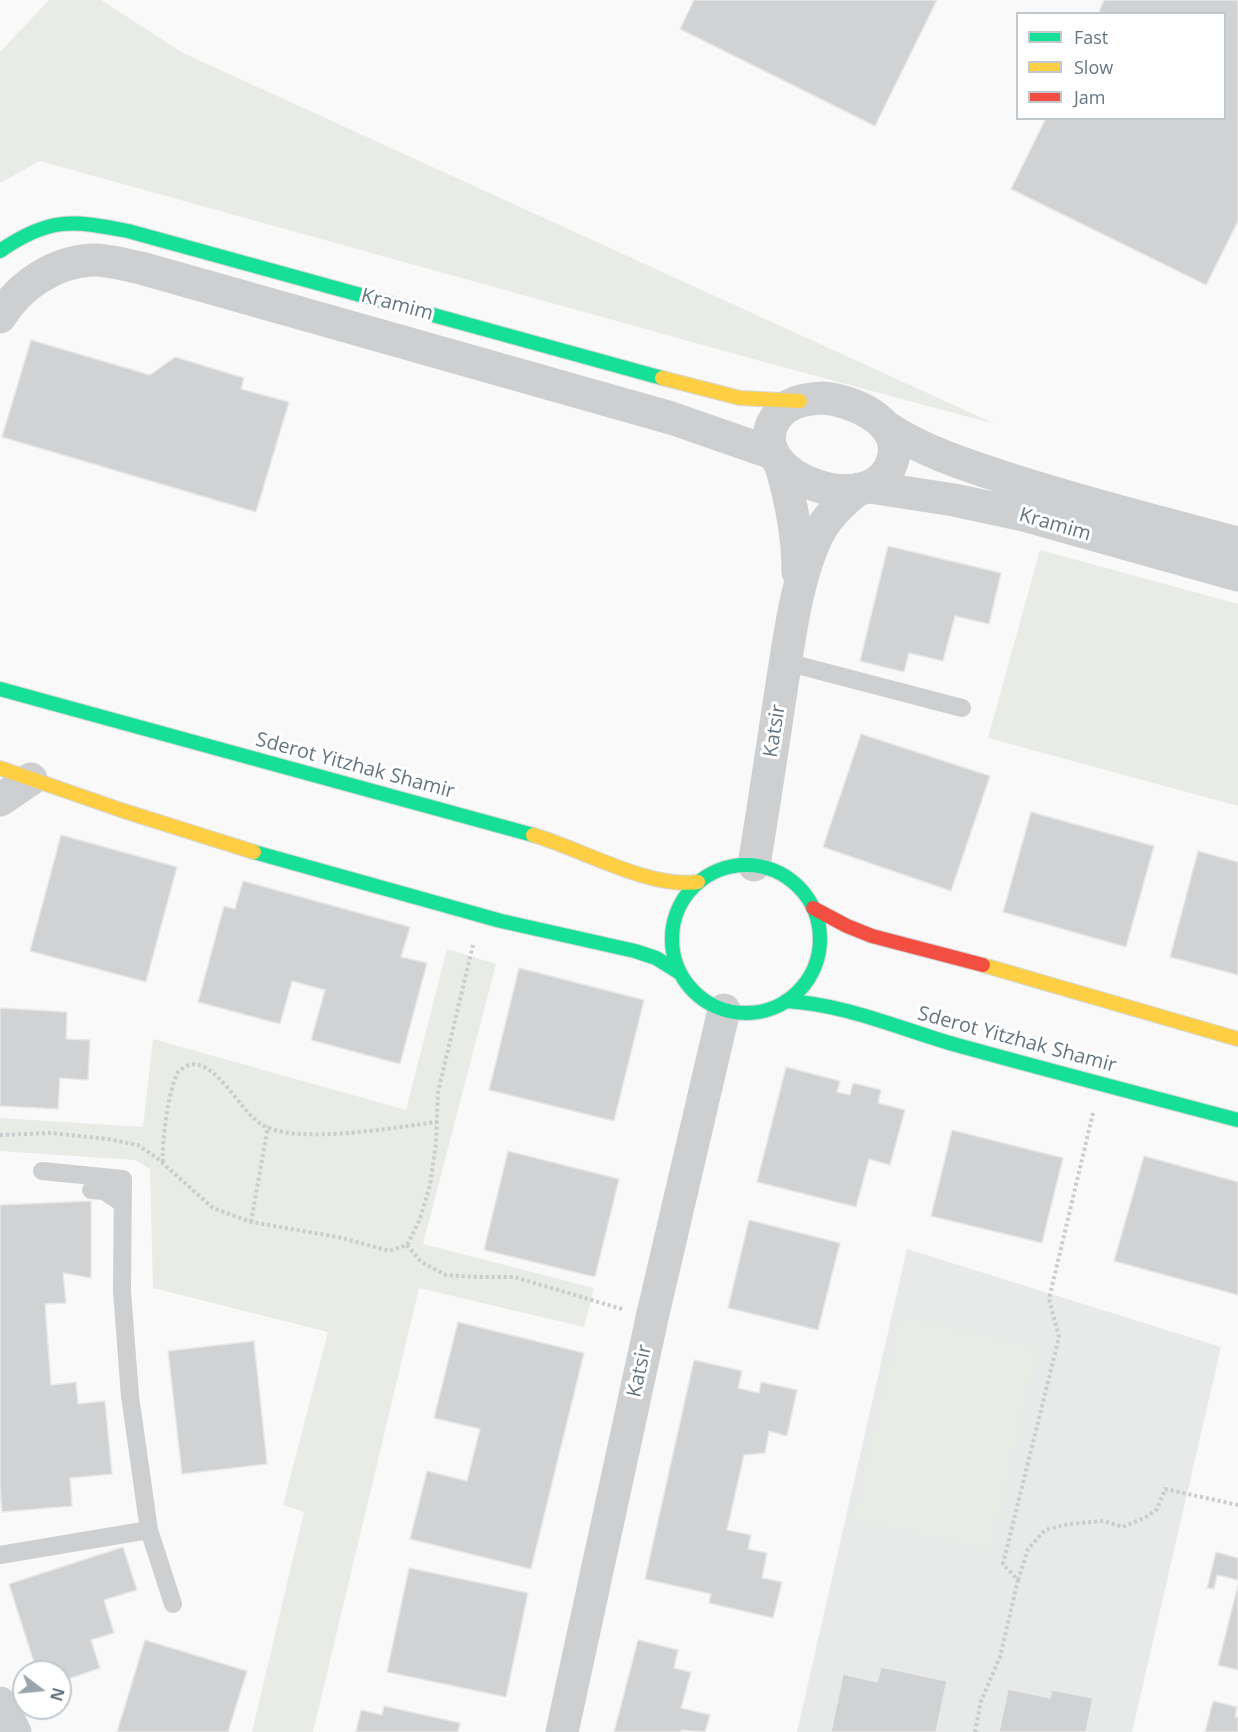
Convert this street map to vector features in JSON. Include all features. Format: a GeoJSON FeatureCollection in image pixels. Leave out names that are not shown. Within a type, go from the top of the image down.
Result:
{"type":"FeatureCollection","features":[{"type":"Feature","properties":{"kind":"street","name":"Kramim"},"geometry":{"type":"LineString","coordinates":[[0,251],[21,236],[45,225],[74,222],[108,227],[705,390],[740,398],[800,401]]}},
{"type":"Feature","properties":{"kind":"street","name":"Kramim"},"geometry":{"type":"LineString","coordinates":[[0,317],[17,295],[38,278],[65,264],[92,260],[113,262],[153,271],[671,418],[776,458]]}},
{"type":"Feature","properties":{"kind":"street"},"geometry":{"type":"LineString","coordinates":[[823,398],[845,402],[870,413],[885,426],[895,450],[888,471],[880,481],[865,488],[838,491],[797,477],[776,458],[769,438],[774,421],[786,408],[800,401],[823,398]]}},
{"type":"Feature","properties":{"kind":"street","name":"Kramim"},"geometry":{"type":"LineString","coordinates":[[885,426],[898,435],[973,467],[1069,498],[1238,543]]}},
{"type":"Feature","properties":{"kind":"street","name":"Katsir"},"geometry":{"type":"LineString","coordinates":[[776,458],[789,493],[794,516],[798,555],[798,598]]}},
{"type":"Feature","properties":{"kind":"street","name":"Kramim"},"geometry":{"type":"LineString","coordinates":[[865,488],[954,500],[1024,515],[1238,575]]}},
{"type":"Feature","properties":{"kind":"street","name":"Katsir"},"geometry":{"type":"LineString","coordinates":[[754,865],[798,598],[817,537],[838,506],[865,488]]}},
{"type":"Feature","properties":{"kind":"street","name":"Sderot Yitzhak Shamir"},"geometry":{"type":"LineString","coordinates":[[0,689],[543,838],[660,881],[682,884],[698,882]]}},
{"type":"Feature","properties":{"kind":"street"},"geometry":{"type":"LineString","coordinates":[[0,768],[268,857],[480,915],[635,951],[656,958],[680,973]]}},
{"type":"Feature","properties":{"kind":"street"},"geometry":{"type":"LineString","coordinates":[[0,800],[31,779]]}},
{"type":"Feature","properties":{"kind":"street"},"geometry":{"type":"LineString","coordinates":[[754,865],[778,873],[799,887],[813,908],[819,928],[819,949],[813,969],[802,987],[786,1001],[766,1010],[745,1013],[724,1010],[706,1002],[691,989],[680,973],[673,954],[672,934],[676,915],[685,897],[698,882],[715,872],[734,866],[754,865]]}},
{"type":"Feature","properties":{"kind":"street"},"geometry":{"type":"LineString","coordinates":[[813,908],[872,936],[959,958],[1238,1039]]}},
{"type":"Feature","properties":{"kind":"street","name":"Sderot Yitzhak Shamir"},"geometry":{"type":"LineString","coordinates":[[786,1001],[808,1001],[829,1005],[920,1035],[1238,1120]]}},
{"type":"Feature","properties":{"kind":"street","name":"Katsir"},"geometry":{"type":"LineString","coordinates":[[562,1732],[651,1318],[724,1010]]}},
{"type":"Feature","properties":{"kind":"street"},"geometry":{"type":"LineString","coordinates":[[0,1703],[15,1732]]}},
{"type":"Feature","properties":{"kind":"lane"},"geometry":{"type":"LineString","coordinates":[[786,662],[962,708]]}},
{"type":"Feature","properties":{"kind":"lane"},"geometry":{"type":"LineString","coordinates":[[42,1171],[123,1179],[122,1291],[130,1396],[149,1530],[173,1604]]}},
{"type":"Feature","properties":{"kind":"lane"},"geometry":{"type":"LineString","coordinates":[[91,1190],[104,1191],[122,1203]]}},
{"type":"Feature","properties":{"kind":"lane"},"geometry":{"type":"LineString","coordinates":[[0,1555],[149,1530]]}},
{"type":"Feature","properties":{"kind":"path"},"geometry":{"type":"LineString","coordinates":[[0,1135],[51,1133],[108,1139],[138,1145],[163,1163],[213,1208],[251,1222],[338,1237],[390,1251],[407,1245],[420,1219],[430,1185],[438,1122],[438,1092],[480,915]]}},
{"type":"Feature","properties":{"kind":"path"},"geometry":{"type":"LineString","coordinates":[[163,1163],[162,1148],[173,1090],[178,1072],[188,1065],[196,1064],[210,1068],[261,1124],[268,1126],[306,1134],[324,1134],[438,1122]]}},
{"type":"Feature","properties":{"kind":"path"},"geometry":{"type":"LineString","coordinates":[[1018,1580],[1003,1564],[1059,1336],[1049,1299],[1100,1083]]}},
{"type":"Feature","properties":{"kind":"path"},"geometry":{"type":"LineString","coordinates":[[251,1222],[268,1126]]}},
{"type":"Feature","properties":{"kind":"path"},"geometry":{"type":"LineString","coordinates":[[407,1245],[422,1262],[446,1275],[514,1277],[651,1318]]}},
{"type":"Feature","properties":{"kind":"path"},"geometry":{"type":"LineString","coordinates":[[975,1732],[981,1701],[1000,1657],[1018,1580],[1028,1549],[1045,1530],[1069,1524],[1104,1521],[1123,1527],[1148,1516],[1157,1509],[1166,1490],[1238,1505]]}},
{"type":"Feature","properties":{"kind":"shaded area"},"geometry":{"type":"Polygon","coordinates":[[[49,0],[101,0],[183,53],[995,424],[40,161],[0,183],[0,52],[49,0]]]}},
{"type":"Feature","properties":{"kind":"shaded area"},"geometry":{"type":"Polygon","coordinates":[[[1040,550],[1238,604],[1238,806],[988,738],[1040,550]]]}},
{"type":"Feature","properties":{"kind":"shaded area"},"geometry":{"type":"Polygon","coordinates":[[[447,949],[496,964],[423,1244],[594,1288],[584,1327],[419,1288],[313,1732],[252,1732],[304,1512],[283,1505],[328,1332],[153,1288],[150,1169],[135,1160],[0,1151],[0,1118],[143,1127],[153,1039],[406,1110],[447,949]]]}},
{"type":"Feature","properties":{"kind":"shaded area"},"geometry":{"type":"Polygon","coordinates":[[[907,1249],[1221,1347],[1132,1732],[797,1732],[907,1249]]]}},
{"type":"Feature","properties":{"kind":"shaded area"},"geometry":{"type":"Polygon","coordinates":[[[900,1316],[1038,1348],[990,1551],[853,1519],[900,1316]]]}},
{"type":"Feature","properties":{"kind":"building"},"geometry":{"type":"Polygon","coordinates":[[[694,0],[937,0],[875,126],[680,29],[694,0]]]}},
{"type":"Feature","properties":{"kind":"building"},"geometry":{"type":"Polygon","coordinates":[[[1104,0],[1238,0],[1238,221],[1206,285],[1011,189],[1045,120],[1226,120],[1226,12],[1099,12],[1104,0]]]}},
{"type":"Feature","properties":{"kind":"building"},"geometry":{"type":"Polygon","coordinates":[[[31,340],[150,375],[175,357],[244,378],[241,389],[289,402],[256,512],[2,437],[31,340]]]}},
{"type":"Feature","properties":{"kind":"building"},"geometry":{"type":"Polygon","coordinates":[[[888,546],[1001,573],[989,624],[955,616],[943,661],[909,653],[904,672],[860,661],[888,546]]]}},
{"type":"Feature","properties":{"kind":"building"},"geometry":{"type":"Polygon","coordinates":[[[861,734],[990,776],[951,891],[823,847],[861,734]]]}},
{"type":"Feature","properties":{"kind":"building"},"geometry":{"type":"Polygon","coordinates":[[[1031,812],[1154,846],[1126,947],[1003,912],[1031,812]]]}},
{"type":"Feature","properties":{"kind":"building"},"geometry":{"type":"Polygon","coordinates":[[[61,835],[177,867],[146,982],[30,951],[61,835]]]}},
{"type":"Feature","properties":{"kind":"building"},"geometry":{"type":"Polygon","coordinates":[[[1198,851],[1238,862],[1238,975],[1170,957],[1198,851]]]}},
{"type":"Feature","properties":{"kind":"building"},"geometry":{"type":"Polygon","coordinates":[[[243,881],[410,927],[401,957],[427,963],[400,1064],[311,1040],[325,990],[292,981],[280,1024],[198,1002],[224,906],[235,909],[243,881]]]}},
{"type":"Feature","properties":{"kind":"building"},"geometry":{"type":"Polygon","coordinates":[[[519,968],[644,1000],[614,1121],[489,1090],[519,968]]]}},
{"type":"Feature","properties":{"kind":"building"},"geometry":{"type":"Polygon","coordinates":[[[0,1008],[67,1012],[66,1039],[90,1040],[88,1080],[60,1078],[58,1109],[0,1106],[0,1008]]]}},
{"type":"Feature","properties":{"kind":"building"},"geometry":{"type":"Polygon","coordinates":[[[786,1067],[840,1081],[837,1092],[850,1095],[853,1083],[881,1090],[878,1103],[905,1110],[890,1165],[869,1159],[856,1207],[757,1182],[786,1067]]]}},
{"type":"Feature","properties":{"kind":"building"},"geometry":{"type":"Polygon","coordinates":[[[952,1130],[1063,1158],[1042,1243],[931,1216],[952,1130]]]}},
{"type":"Feature","properties":{"kind":"building"},"geometry":{"type":"Polygon","coordinates":[[[508,1151],[619,1179],[595,1277],[484,1250],[508,1151]]]}},
{"type":"Feature","properties":{"kind":"building"},"geometry":{"type":"Polygon","coordinates":[[[1144,1156],[1238,1182],[1238,1295],[1114,1261],[1144,1156]]]}},
{"type":"Feature","properties":{"kind":"building"},"geometry":{"type":"Polygon","coordinates":[[[91,1201],[91,1278],[63,1273],[66,1303],[45,1304],[51,1385],[76,1382],[78,1404],[105,1401],[112,1474],[70,1478],[72,1506],[2,1512],[0,1488],[0,1205],[91,1201]]]}},
{"type":"Feature","properties":{"kind":"building"},"geometry":{"type":"Polygon","coordinates":[[[749,1220],[840,1243],[818,1330],[728,1308],[749,1220]]]}},
{"type":"Feature","properties":{"kind":"building"},"geometry":{"type":"Polygon","coordinates":[[[458,1322],[584,1353],[531,1569],[410,1539],[427,1471],[467,1481],[480,1429],[434,1418],[458,1322]]]}},
{"type":"Feature","properties":{"kind":"building"},"geometry":{"type":"Polygon","coordinates":[[[254,1341],[267,1464],[182,1474],[168,1351],[254,1341]]]}},
{"type":"Feature","properties":{"kind":"building"},"geometry":{"type":"Polygon","coordinates":[[[694,1360],[742,1371],[738,1388],[759,1393],[761,1382],[797,1390],[787,1436],[769,1431],[765,1453],[744,1455],[727,1530],[751,1535],[748,1549],[767,1553],[762,1578],[782,1582],[773,1618],[709,1603],[711,1594],[645,1579],[694,1360]]]}},
{"type":"Feature","properties":{"kind":"building"},"geometry":{"type":"Polygon","coordinates":[[[123,1547],[137,1590],[104,1600],[114,1633],[91,1640],[100,1668],[72,1678],[72,1660],[33,1660],[9,1584],[123,1547]]]}},
{"type":"Feature","properties":{"kind":"building"},"geometry":{"type":"Polygon","coordinates":[[[1216,1552],[1238,1558],[1238,1580],[1217,1575],[1214,1589],[1207,1588],[1216,1552]]]}},
{"type":"Feature","properties":{"kind":"building"},"geometry":{"type":"Polygon","coordinates":[[[409,1568],[528,1593],[506,1697],[387,1672],[409,1568]]]}},
{"type":"Feature","properties":{"kind":"building"},"geometry":{"type":"Polygon","coordinates":[[[1238,1585],[1238,1670],[1218,1665],[1238,1585]]]}},
{"type":"Feature","properties":{"kind":"building"},"geometry":{"type":"Polygon","coordinates":[[[145,1640],[247,1671],[228,1732],[117,1732],[145,1640]]]}},
{"type":"Feature","properties":{"kind":"building"},"geometry":{"type":"Polygon","coordinates":[[[638,1640],[678,1650],[674,1668],[691,1672],[681,1708],[710,1715],[705,1732],[681,1730],[681,1732],[614,1732],[638,1640]]]}},
{"type":"Feature","properties":{"kind":"building"},"geometry":{"type":"Polygon","coordinates":[[[881,1667],[947,1681],[936,1732],[831,1732],[843,1674],[877,1682],[881,1667]]]}},
{"type":"Feature","properties":{"kind":"building"},"geometry":{"type":"Polygon","coordinates":[[[1008,1689],[1050,1698],[1052,1690],[1093,1698],[1086,1732],[999,1732],[1008,1689]]]}},
{"type":"Feature","properties":{"kind":"building"},"geometry":{"type":"Polygon","coordinates":[[[1213,1701],[1237,1707],[1235,1717],[1238,1717],[1238,1732],[1205,1732],[1213,1701]]]}},
{"type":"Feature","properties":{"kind":"building"},"geometry":{"type":"Polygon","coordinates":[[[384,1706],[460,1723],[458,1732],[356,1732],[361,1710],[382,1715],[384,1706]]]}},
{"type":"Feature","properties":{"kind":"traffic: fast"},"geometry":{"type":"LineString","coordinates":[[0,251],[33,232],[61,224],[91,225],[128,231],[662,378]]}},
{"type":"Feature","properties":{"kind":"traffic: fast"},"geometry":{"type":"LineString","coordinates":[[0,689],[533,835]]}},
{"type":"Feature","properties":{"kind":"traffic: fast"},"geometry":{"type":"LineString","coordinates":[[254,852],[501,921],[635,951],[656,958],[680,973]]}},
{"type":"Feature","properties":{"kind":"traffic: fast"},"geometry":{"type":"LineString","coordinates":[[746,865],[774,871],[798,887],[814,911],[820,939],[814,967],[798,991],[774,1007],[746,1013],[718,1007],[694,991],[678,967],[672,939],[678,911],[694,887],[718,871],[746,865]]}},
{"type":"Feature","properties":{"kind":"traffic: fast"},"geometry":{"type":"LineString","coordinates":[[786,1001],[850,1012],[953,1044],[1238,1120]]}},
{"type":"Feature","properties":{"kind":"traffic: slow"},"geometry":{"type":"LineString","coordinates":[[662,378],[740,398],[800,401]]}},
{"type":"Feature","properties":{"kind":"traffic: slow"},"geometry":{"type":"LineString","coordinates":[[0,768],[124,811],[254,852]]}},
{"type":"Feature","properties":{"kind":"traffic: slow"},"geometry":{"type":"LineString","coordinates":[[533,835],[658,880],[679,883],[698,882]]}},
{"type":"Feature","properties":{"kind":"traffic: slow"},"geometry":{"type":"LineString","coordinates":[[983,965],[1238,1039]]}},
{"type":"Feature","properties":{"kind":"traffic: jam"},"geometry":{"type":"LineString","coordinates":[[813,908],[872,936],[983,965]]}}]}
